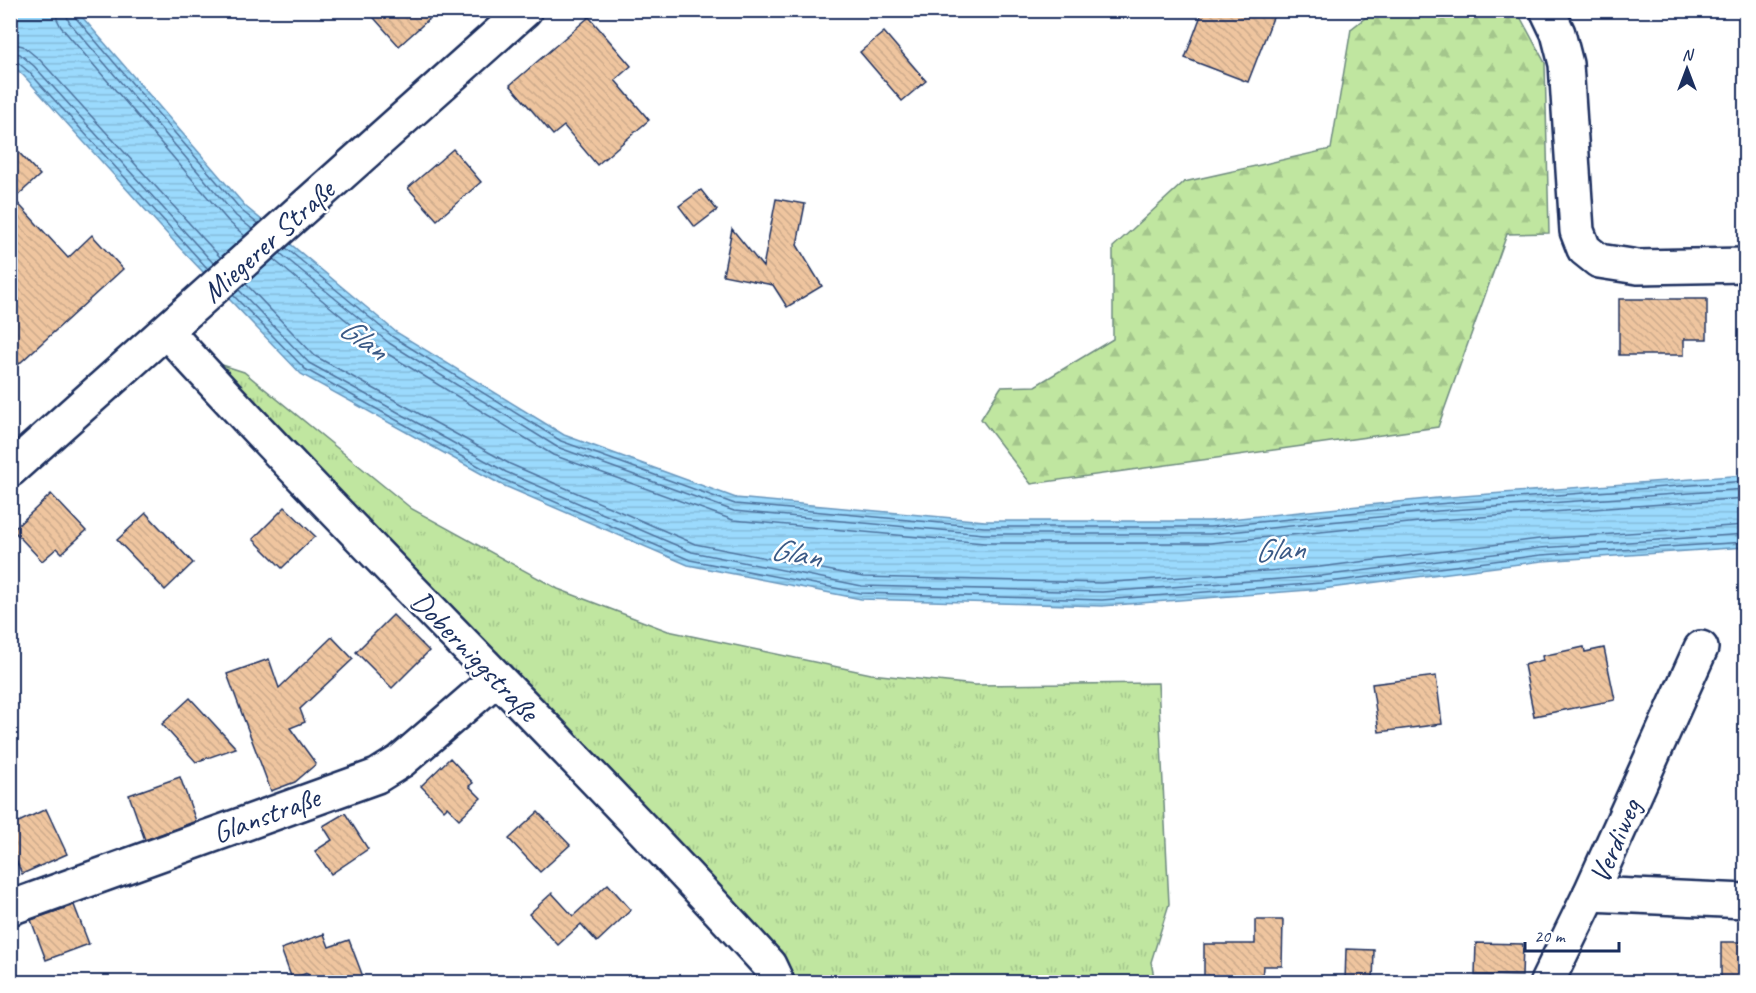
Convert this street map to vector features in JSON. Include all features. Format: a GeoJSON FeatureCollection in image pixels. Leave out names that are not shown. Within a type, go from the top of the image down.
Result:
{"type":"FeatureCollection","features":[{"type":"Feature","properties":{"kind":"street","name":"Miegerer Straße"},"geometry":{"type":"LineString","coordinates":[[10,470],[525,10]]}},
{"type":"Feature","properties":{"kind":"street"},"geometry":{"type":"LineString","coordinates":[[1547,10],[1558,33],[1566,64],[1577,231],[1584,249],[1599,261],[1638,267],[1746,265]]}},
{"type":"Feature","properties":{"kind":"street","name":"Doberniggstraße"},"geometry":{"type":"LineString","coordinates":[[172,327],[496,679],[681,869],[769,965],[777,982]]}},
{"type":"Feature","properties":{"kind":"street","name":"Verdiweg"},"geometry":{"type":"LineString","coordinates":[[1701,648],[1590,894],[1746,901]]}},
{"type":"Feature","properties":{"kind":"street","name":"Glanstraße"},"geometry":{"type":"LineString","coordinates":[[10,908],[377,776],[401,761],[496,679]]}},
{"type":"Feature","properties":{"kind":"street"},"geometry":{"type":"LineString","coordinates":[[1546,982],[1590,894]]}},
{"type":"Feature","properties":{"kind":"green space"},"geometry":{"type":"Polygon","coordinates":[[[1374,11],[1517,11],[1545,63],[1549,233],[1507,234],[1438,427],[1031,484],[981,419],[1001,387],[1035,386],[1113,339],[1113,247],[1184,182],[1331,149],[1351,29],[1374,11]]]}},
{"type":"Feature","properties":{"kind":"green space"},"geometry":{"type":"Polygon","coordinates":[[[213,362],[244,372],[412,509],[558,589],[668,631],[871,674],[975,685],[1158,683],[1169,904],[1151,962],[1155,982],[788,982],[213,362]]]}},
{"type":"Feature","properties":{"kind":"water","name":"Glan"},"geometry":{"type":"Polygon","coordinates":[[[11,11],[77,11],[246,207],[396,332],[564,435],[736,498],[985,521],[1210,521],[1437,498],[1745,475],[1745,547],[1542,561],[1322,589],[1102,606],[861,599],[688,565],[500,484],[301,374],[180,248],[11,64],[11,11]]]}},
{"type":"Feature","properties":{"kind":"building"},"geometry":{"type":"Polygon","coordinates":[[[367,10],[439,10],[399,46],[367,10]]]}},
{"type":"Feature","properties":{"kind":"building"},"geometry":{"type":"Polygon","coordinates":[[[1203,10],[1276,10],[1248,82],[1185,58],[1203,10]]]}},
{"type":"Feature","properties":{"kind":"building"},"geometry":{"type":"Polygon","coordinates":[[[589,17],[631,66],[615,80],[649,120],[597,165],[564,126],[553,135],[510,85],[589,17]]]}},
{"type":"Feature","properties":{"kind":"building"},"geometry":{"type":"Polygon","coordinates":[[[884,32],[926,81],[902,101],[860,52],[884,32]]]}},
{"type":"Feature","properties":{"kind":"building"},"geometry":{"type":"Polygon","coordinates":[[[10,143],[40,175],[14,199],[68,258],[92,235],[123,269],[10,372],[10,143]]]}},
{"type":"Feature","properties":{"kind":"building"},"geometry":{"type":"Polygon","coordinates":[[[453,149],[481,182],[437,220],[408,188],[453,149]]]}},
{"type":"Feature","properties":{"kind":"building"},"geometry":{"type":"Polygon","coordinates":[[[701,190],[717,210],[695,227],[679,206],[701,190]]]}},
{"type":"Feature","properties":{"kind":"building"},"geometry":{"type":"Polygon","coordinates":[[[776,199],[805,204],[797,245],[822,286],[787,307],[773,285],[723,275],[732,229],[763,267],[776,199]]]}},
{"type":"Feature","properties":{"kind":"building"},"geometry":{"type":"Polygon","coordinates":[[[1619,299],[1707,299],[1707,339],[1684,339],[1684,355],[1619,355],[1619,299]]]}},
{"type":"Feature","properties":{"kind":"building"},"geometry":{"type":"Polygon","coordinates":[[[51,494],[86,531],[62,553],[57,548],[42,561],[13,530],[51,494]]]}},
{"type":"Feature","properties":{"kind":"building"},"geometry":{"type":"Polygon","coordinates":[[[285,507],[315,536],[282,568],[253,539],[285,507]]]}},
{"type":"Feature","properties":{"kind":"building"},"geometry":{"type":"Polygon","coordinates":[[[146,513],[193,563],[165,590],[117,540],[146,513]]]}},
{"type":"Feature","properties":{"kind":"building"},"geometry":{"type":"Polygon","coordinates":[[[393,615],[429,651],[392,688],[356,652],[393,615]]]}},
{"type":"Feature","properties":{"kind":"building"},"geometry":{"type":"Polygon","coordinates":[[[332,637],[353,659],[300,709],[305,722],[290,728],[316,764],[295,782],[271,791],[227,674],[269,659],[279,688],[332,637]]]}},
{"type":"Feature","properties":{"kind":"building"},"geometry":{"type":"Polygon","coordinates":[[[1584,647],[1585,652],[1604,648],[1615,700],[1534,716],[1524,665],[1543,660],[1542,656],[1584,647]]]}},
{"type":"Feature","properties":{"kind":"building"},"geometry":{"type":"Polygon","coordinates":[[[1436,676],[1442,724],[1379,732],[1372,684],[1436,676]]]}},
{"type":"Feature","properties":{"kind":"building"},"geometry":{"type":"Polygon","coordinates":[[[190,698],[236,748],[196,762],[162,724],[190,698]]]}},
{"type":"Feature","properties":{"kind":"building"},"geometry":{"type":"Polygon","coordinates":[[[450,758],[473,783],[469,786],[481,798],[459,819],[447,807],[444,810],[421,786],[450,758]]]}},
{"type":"Feature","properties":{"kind":"building"},"geometry":{"type":"Polygon","coordinates":[[[180,777],[196,821],[145,840],[129,795],[180,777]]]}},
{"type":"Feature","properties":{"kind":"building"},"geometry":{"type":"Polygon","coordinates":[[[46,809],[67,854],[22,874],[10,847],[10,826],[46,809]]]}},
{"type":"Feature","properties":{"kind":"building"},"geometry":{"type":"Polygon","coordinates":[[[538,812],[570,845],[540,872],[509,839],[538,812]]]}},
{"type":"Feature","properties":{"kind":"building"},"geometry":{"type":"Polygon","coordinates":[[[345,813],[368,849],[331,874],[315,851],[332,840],[323,826],[345,813]]]}},
{"type":"Feature","properties":{"kind":"building"},"geometry":{"type":"Polygon","coordinates":[[[608,884],[631,910],[597,942],[581,924],[558,945],[529,914],[552,893],[573,916],[608,884]]]}},
{"type":"Feature","properties":{"kind":"building"},"geometry":{"type":"Polygon","coordinates":[[[74,905],[89,944],[46,960],[31,920],[74,905]]]}},
{"type":"Feature","properties":{"kind":"building"},"geometry":{"type":"Polygon","coordinates":[[[1255,920],[1283,920],[1282,966],[1263,966],[1262,982],[1204,982],[1204,944],[1255,944],[1255,920]]]}},
{"type":"Feature","properties":{"kind":"building"},"geometry":{"type":"Polygon","coordinates":[[[324,934],[329,947],[349,940],[365,982],[311,982],[307,973],[292,979],[281,949],[324,934]]]}},
{"type":"Feature","properties":{"kind":"building"},"geometry":{"type":"Polygon","coordinates":[[[1721,942],[1746,942],[1746,982],[1721,982],[1721,942]]]}},
{"type":"Feature","properties":{"kind":"building"},"geometry":{"type":"Polygon","coordinates":[[[1476,943],[1523,944],[1522,976],[1475,975],[1476,943]]]}},
{"type":"Feature","properties":{"kind":"building"},"geometry":{"type":"Polygon","coordinates":[[[1346,949],[1374,950],[1373,982],[1345,982],[1346,949]]]}}]}
